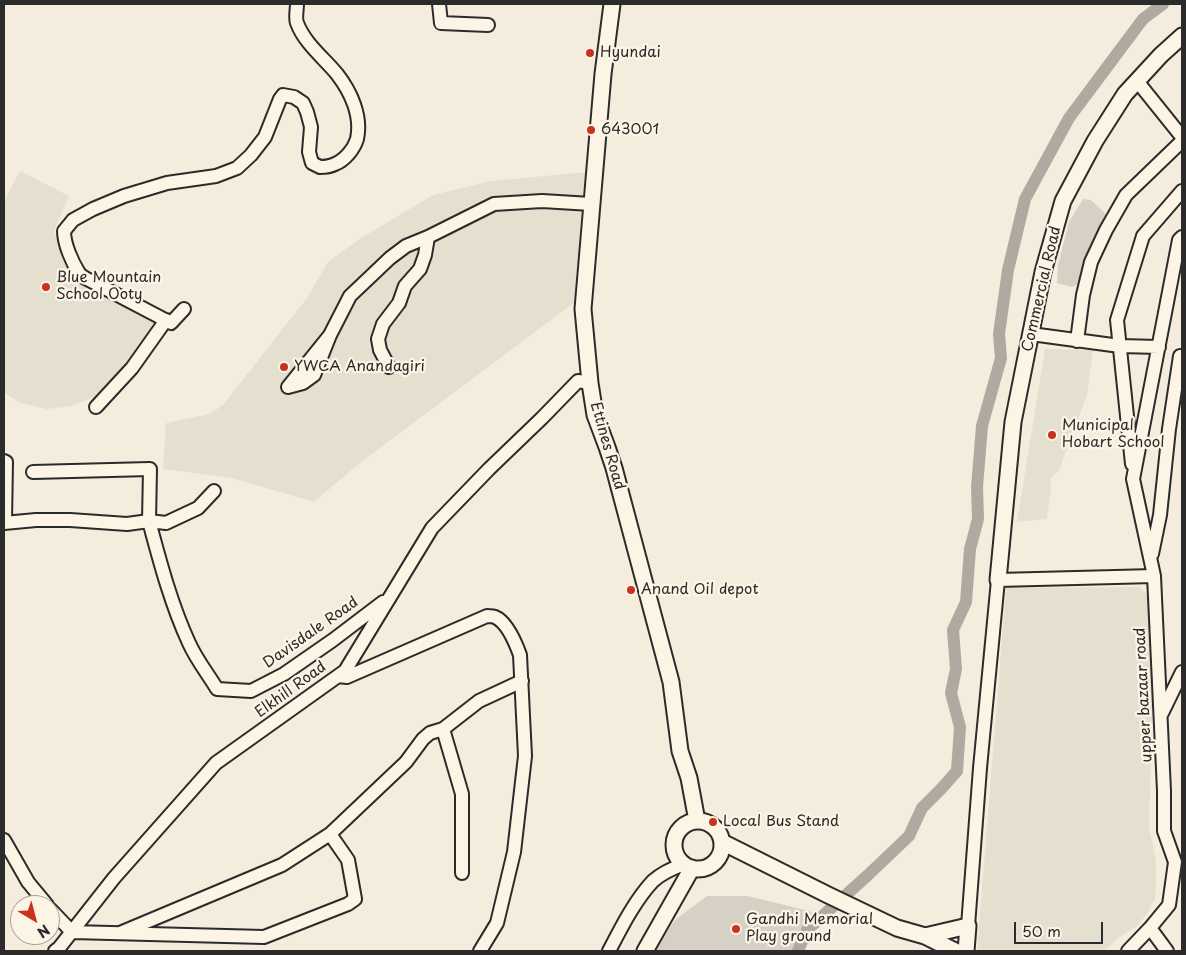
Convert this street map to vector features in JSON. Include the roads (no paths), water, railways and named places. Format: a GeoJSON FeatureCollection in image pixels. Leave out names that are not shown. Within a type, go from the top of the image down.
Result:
{"type":"FeatureCollection","features":[{"type":"Feature","properties":{"kind":"main road","name":"Ettines Road"},"geometry":{"type":"LineString","coordinates":[[612,4],[603,74],[582,309],[595,415],[614,468],[671,682],[680,751],[689,778],[697,821]]}},
{"type":"Feature","properties":{"kind":"main road","name":"Commercial Road"},"geometry":{"type":"LineString","coordinates":[[998,580],[1013,422],[1043,272],[1063,201],[1095,141],[1125,94],[1161,55],[1182,36]]}},
{"type":"Feature","properties":{"kind":"main road"},"geometry":{"type":"LineString","coordinates":[[697,821],[711,824],[720,835],[722,842],[719,857],[714,863],[700,869],[688,866],[679,860],[674,846],[678,832],[683,826],[697,821]]}},
{"type":"Feature","properties":{"kind":"main road"},"geometry":{"type":"LineString","coordinates":[[722,842],[897,928],[925,936],[955,951]]}},
{"type":"Feature","properties":{"kind":"main road"},"geometry":{"type":"LineString","coordinates":[[645,951],[688,866]]}},
{"type":"Feature","properties":{"kind":"main road"},"geometry":{"type":"LineString","coordinates":[[925,936],[968,926],[966,951]]}},
{"type":"Feature","properties":{"kind":"street"},"geometry":{"type":"LineString","coordinates":[[184,309],[171,322],[88,280],[80,274],[64,240],[64,231],[73,220],[93,208],[124,196],[167,184],[216,176],[237,168],[252,155],[265,137],[283,95],[294,97],[303,103],[307,112],[311,127],[310,152],[312,163],[320,167],[334,165],[346,156],[356,144],[359,129],[355,107],[337,74],[321,58],[296,22],[297,4]]}},
{"type":"Feature","properties":{"kind":"street"},"geometry":{"type":"LineString","coordinates":[[439,4],[441,23],[488,24]]}},
{"type":"Feature","properties":{"kind":"street"},"geometry":{"type":"LineString","coordinates":[[1136,81],[1182,137]]}},
{"type":"Feature","properties":{"kind":"street"},"geometry":{"type":"LineString","coordinates":[[1077,341],[1083,295],[1091,262],[1106,230],[1126,195],[1182,141]]}},
{"type":"Feature","properties":{"kind":"street","name":"upper bazaar road"},"geometry":{"type":"LineString","coordinates":[[1128,951],[1169,905],[1179,863],[1164,831],[1164,791],[1154,576],[1133,479],[1117,320],[1143,236],[1182,191]]}},
{"type":"Feature","properties":{"kind":"street"},"geometry":{"type":"LineString","coordinates":[[330,335],[350,296],[390,258],[406,246],[494,204],[542,201],[591,204]]}},
{"type":"Feature","properties":{"kind":"street"},"geometry":{"type":"LineString","coordinates":[[390,367],[380,350],[378,339],[383,324],[399,303],[405,286],[420,270],[428,237]]}},
{"type":"Feature","properties":{"kind":"street"},"geometry":{"type":"LineString","coordinates":[[1133,479],[1182,237]]}},
{"type":"Feature","properties":{"kind":"street"},"geometry":{"type":"LineString","coordinates":[[96,407],[132,368],[166,320]]}},
{"type":"Feature","properties":{"kind":"street"},"geometry":{"type":"LineString","coordinates":[[1030,334],[1120,346],[1159,347]]}},
{"type":"Feature","properties":{"kind":"street"},"geometry":{"type":"LineString","coordinates":[[1151,558],[1160,515],[1169,428],[1180,356],[1182,357]]}},
{"type":"Feature","properties":{"kind":"street","name":"Elkhill Road"},"geometry":{"type":"LineString","coordinates":[[55,951],[114,878],[216,763],[345,671],[432,528],[578,381],[590,383]]}},
{"type":"Feature","properties":{"kind":"street"},"geometry":{"type":"LineString","coordinates":[[4,461],[6,462],[4,522],[62,520],[127,524],[149,521],[166,523],[198,508],[214,491]]}},
{"type":"Feature","properties":{"kind":"street"},"geometry":{"type":"LineString","coordinates":[[34,472],[150,469],[149,521]]}},
{"type":"Feature","properties":{"kind":"street","name":"Davisdale Road"},"geometry":{"type":"LineString","coordinates":[[149,521],[160,565],[189,644],[217,690],[251,691],[284,674],[333,640],[389,597]]}},
{"type":"Feature","properties":{"kind":"street"},"geometry":{"type":"LineString","coordinates":[[968,926],[980,768],[998,580],[1154,576]]}},
{"type":"Feature","properties":{"kind":"street"},"geometry":{"type":"LineString","coordinates":[[338,676],[347,677],[487,616],[496,618],[506,627],[515,640],[520,655],[526,756],[514,852],[497,923],[480,951]]}},
{"type":"Feature","properties":{"kind":"street"},"geometry":{"type":"LineString","coordinates":[[1161,715],[1182,672]]}},
{"type":"Feature","properties":{"kind":"street"},"geometry":{"type":"LineString","coordinates":[[120,933],[282,865],[330,834],[406,762],[423,739],[430,733],[443,729],[479,701],[522,681]]}},
{"type":"Feature","properties":{"kind":"street"},"geometry":{"type":"LineString","coordinates":[[443,729],[462,794],[462,873]]}},
{"type":"Feature","properties":{"kind":"street"},"geometry":{"type":"LineString","coordinates":[[60,919],[72,932],[264,937],[348,904],[354,899],[348,860],[330,834]]}},
{"type":"Feature","properties":{"kind":"street"},"geometry":{"type":"LineString","coordinates":[[4,840],[28,882],[39,895]]}},
{"type":"Feature","properties":{"kind":"street"},"geometry":{"type":"LineString","coordinates":[[610,951],[625,921],[654,881],[665,872],[688,866]]}},
{"type":"Feature","properties":{"kind":"street"},"geometry":{"type":"LineString","coordinates":[[1150,928],[1167,951]]}},
{"type":"Feature","properties":{"kind":"waterway"},"geometry":{"type":"LineString","coordinates":[[798,951],[807,930],[909,836],[922,808],[957,771],[960,727],[951,693],[956,669],[953,630],[966,602],[970,549],[978,519],[977,487],[982,426],[1001,358],[999,334],[1008,270],[1025,199],[1069,118],[1143,19],[1163,4]]}},
{"type":"Feature","properties":{"kind":"place","name":"Hyundai"},"geometry":{"type":"Point","coordinates":[590,53]}},
{"type":"Feature","properties":{"kind":"place","name":"643001"},"geometry":{"type":"Point","coordinates":[591,130]}},
{"type":"Feature","properties":{"kind":"place","name":"Blue Mountain School Ooty"},"geometry":{"type":"Point","coordinates":[46,287]}},
{"type":"Feature","properties":{"kind":"place","name":"YWCA Anandagiri"},"geometry":{"type":"Point","coordinates":[284,367]}},
{"type":"Feature","properties":{"kind":"place","name":"Municipal Hobart School"},"geometry":{"type":"Point","coordinates":[1052,435]}},
{"type":"Feature","properties":{"kind":"place","name":"Anand Oil depot"},"geometry":{"type":"Point","coordinates":[631,590]}},
{"type":"Feature","properties":{"kind":"place","name":"Local Bus Stand"},"geometry":{"type":"Point","coordinates":[713,822]}},
{"type":"Feature","properties":{"kind":"place","name":"Gandhi Memorial Play ground"},"geometry":{"type":"Point","coordinates":[736,929]}}]}
